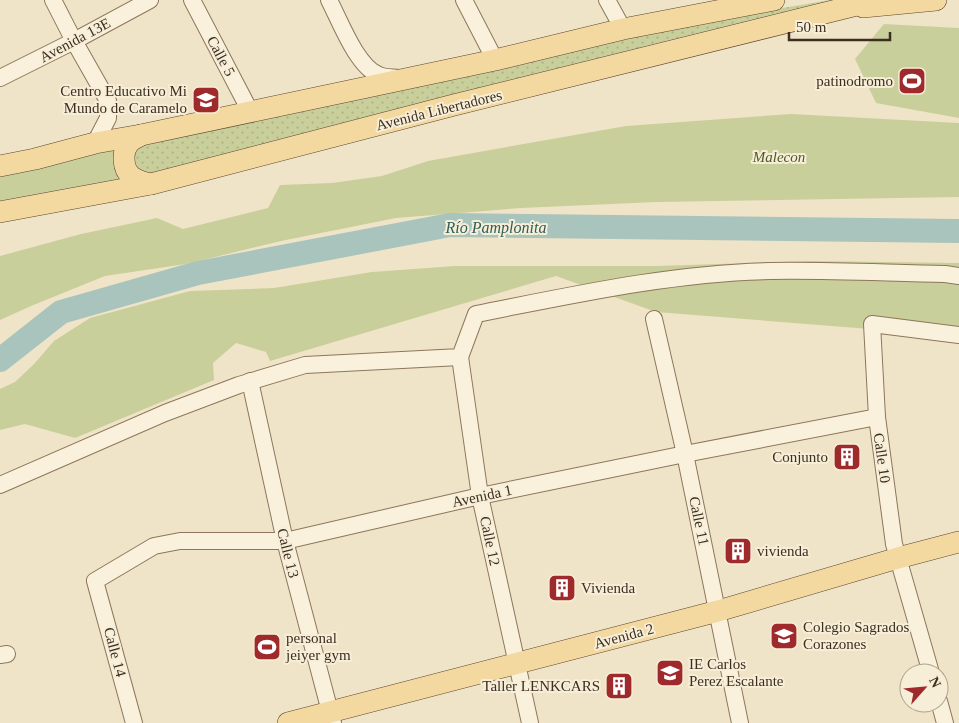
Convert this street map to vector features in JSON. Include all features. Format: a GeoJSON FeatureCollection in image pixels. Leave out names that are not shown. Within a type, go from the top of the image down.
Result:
{"type":"FeatureCollection","features":[{"type":"Feature","properties":{"kind":"main road"},"geometry":{"type":"LineString","coordinates":[[1,163],[35,159],[95,143],[141,135],[495,60],[623,29],[745,3],[774,0]]}},
{"type":"Feature","properties":{"kind":"main road","name":"Avenida Libertadores"},"geometry":{"type":"LineString","coordinates":[[0,212],[151,184],[444,108],[877,0]]}},
{"type":"Feature","properties":{"kind":"main road"},"geometry":{"type":"LineString","coordinates":[[835,11],[936,0]]}},
{"type":"Feature","properties":{"kind":"main road"},"geometry":{"type":"LineString","coordinates":[[141,135],[130,142],[124,153],[125,167],[131,176],[141,182],[151,184]]}},
{"type":"Feature","properties":{"kind":"main road","name":"Avenida 2"},"geometry":{"type":"LineString","coordinates":[[288,723],[331,717],[517,664],[718,611],[959,542]]}},
{"type":"Feature","properties":{"kind":"street"},"geometry":{"type":"LineString","coordinates":[[53,0],[108,101],[108,118],[95,143]]}},
{"type":"Feature","properties":{"kind":"street","name":"Avenida 13E"},"geometry":{"type":"LineString","coordinates":[[0,78],[150,0]]}},
{"type":"Feature","properties":{"kind":"street","name":"Calle 5"},"geometry":{"type":"LineString","coordinates":[[192,0],[250,111]]}},
{"type":"Feature","properties":{"kind":"street"},"geometry":{"type":"LineString","coordinates":[[329,0],[357,55],[368,69],[380,76],[406,79]]}},
{"type":"Feature","properties":{"kind":"street"},"geometry":{"type":"LineString","coordinates":[[464,0],[495,60]]}},
{"type":"Feature","properties":{"kind":"street"},"geometry":{"type":"LineString","coordinates":[[607,0],[623,29]]}},
{"type":"Feature","properties":{"kind":"street"},"geometry":{"type":"LineString","coordinates":[[0,485],[165,413],[250,381],[305,365],[460,357],[476,314],[634,284],[725,274],[771,271],[945,274],[959,276]]}},
{"type":"Feature","properties":{"kind":"street","name":"Calle 11"},"geometry":{"type":"LineString","coordinates":[[654,319],[685,454],[740,723]]}},
{"type":"Feature","properties":{"kind":"street","name":"Calle 10"},"geometry":{"type":"LineString","coordinates":[[928,663],[894,544],[877,417],[872,324],[959,335]]}},
{"type":"Feature","properties":{"kind":"street","name":"Calle 12"},"geometry":{"type":"LineString","coordinates":[[460,357],[480,496],[530,723]]}},
{"type":"Feature","properties":{"kind":"street","name":"Calle 13"},"geometry":{"type":"LineString","coordinates":[[250,381],[285,541],[331,717]]}},
{"type":"Feature","properties":{"kind":"street","name":"Avenida 1"},"geometry":{"type":"LineString","coordinates":[[95,581],[154,546],[180,541],[285,541],[480,496],[877,417]]}},
{"type":"Feature","properties":{"kind":"street","name":"Calle 14"},"geometry":{"type":"LineString","coordinates":[[95,581],[134,723]]}},
{"type":"Feature","properties":{"kind":"green space"},"geometry":{"type":"Polygon","coordinates":[[[830,0],[855,0],[153,181],[132,175],[132,143],[713,20],[830,0]]]}},
{"type":"Feature","properties":{"kind":"green space","name":"patinodromo"},"geometry":{"type":"Polygon","coordinates":[[[884,24],[959,28],[959,118],[876,103],[855,59],[884,24]]]}},
{"type":"Feature","properties":{"kind":"green space","name":"Malecon"},"geometry":{"type":"Polygon","coordinates":[[[791,114],[959,123],[959,197],[657,202],[521,208],[396,218],[281,241],[186,264],[105,276],[0,320],[0,256],[81,234],[157,218],[183,229],[268,208],[280,185],[332,183],[382,176],[428,161],[626,126],[791,114]]]}},
{"type":"Feature","properties":{"kind":"green space"},"geometry":{"type":"Polygon","coordinates":[[[128,140],[131,179],[0,209],[0,168],[128,140]]]}},
{"type":"Feature","properties":{"kind":"green space"},"geometry":{"type":"Polygon","coordinates":[[[812,261],[959,263],[959,333],[882,330],[656,312],[556,276],[270,361],[266,352],[236,343],[213,363],[214,380],[75,438],[25,424],[0,430],[0,389],[15,382],[54,341],[90,318],[190,291],[274,288],[372,272],[455,266],[656,266],[812,261]]]}},
{"type":"Feature","properties":{"kind":"waterway","name":"Río Pamplonita"},"geometry":{"type":"LineString","coordinates":[[0,360],[61,312],[198,273],[450,225],[959,231]]}},
{"type":"Feature","properties":{"kind":"place","name":"patinodromo"},"geometry":{"type":"Point","coordinates":[912,81]}},
{"type":"Feature","properties":{"kind":"place","name":"Centro Educativo Mi Mundo de Caramelo"},"geometry":{"type":"Point","coordinates":[206,100]}},
{"type":"Feature","properties":{"kind":"place","name":"Conjunto"},"geometry":{"type":"Point","coordinates":[847,457]}},
{"type":"Feature","properties":{"kind":"place","name":"vivienda"},"geometry":{"type":"Point","coordinates":[738,551]}},
{"type":"Feature","properties":{"kind":"place","name":"Vivienda"},"geometry":{"type":"Point","coordinates":[562,588]}},
{"type":"Feature","properties":{"kind":"place","name":"Colegio Sagrados Corazones"},"geometry":{"type":"Point","coordinates":[784,636]}},
{"type":"Feature","properties":{"kind":"place","name":"personal jeiyer gym"},"geometry":{"type":"Point","coordinates":[267,647]}},
{"type":"Feature","properties":{"kind":"place","name":"IE Carlos Perez Escalante"},"geometry":{"type":"Point","coordinates":[670,673]}},
{"type":"Feature","properties":{"kind":"place","name":"Taller LENKCARS"},"geometry":{"type":"Point","coordinates":[619,686]}}]}
